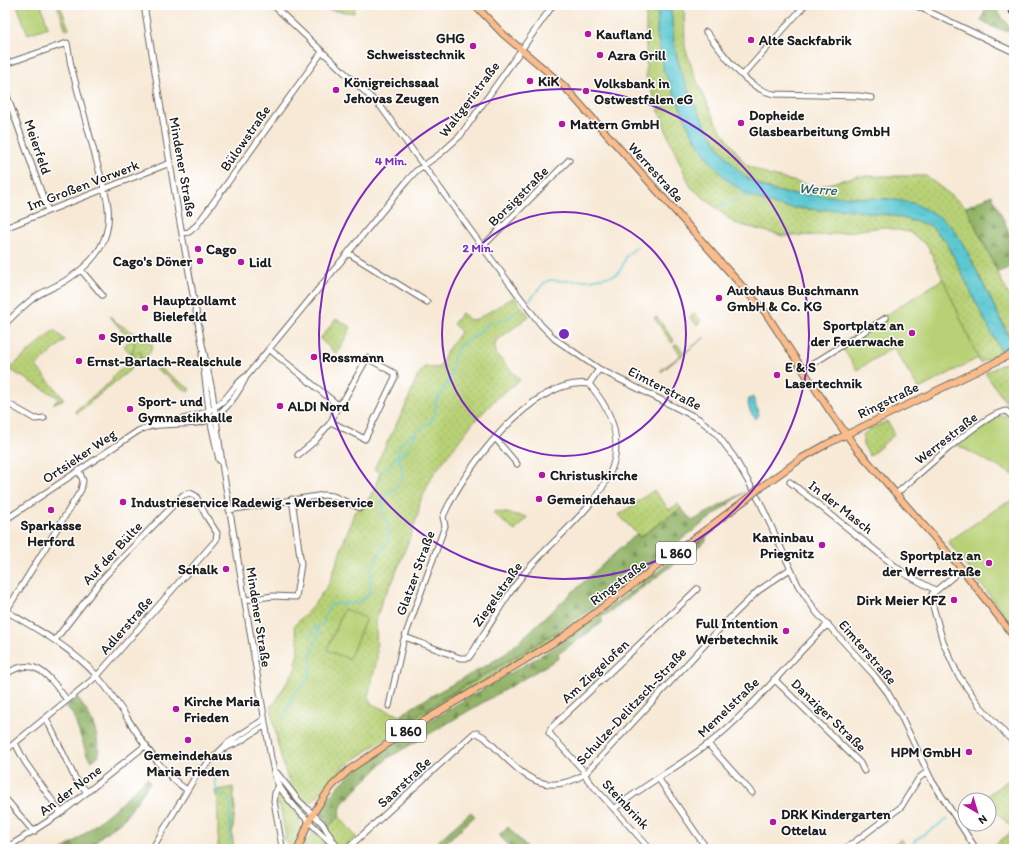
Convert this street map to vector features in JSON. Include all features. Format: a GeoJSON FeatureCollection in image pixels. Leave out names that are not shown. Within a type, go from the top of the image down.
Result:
{"type":"FeatureCollection","features":[{"type":"Feature","properties":{"kind":"main road","name":"Werrestraße"},"geometry":{"type":"LineString","coordinates":[[475,5],[493,25],[563,84],[749,292],[772,321],[845,434],[962,569],[1014,637]]}},
{"type":"Feature","properties":{"kind":"main road","name":"Ringstraße"},"geometry":{"type":"LineString","coordinates":[[313,813],[332,786],[360,761],[406,731],[562,637],[761,487],[802,458],[845,434],[1014,353]]}},
{"type":"Feature","properties":{"kind":"main road","name":"L 860"},"geometry":{"type":"LineString","coordinates":[[298,849],[313,813]]}},
{"type":"Feature","properties":{"kind":"street","name":"Mindener Straße"},"geometry":{"type":"LineString","coordinates":[[144,5],[200,334],[210,419],[216,449],[223,470]]}},
{"type":"Feature","properties":{"kind":"street","name":"Eimterstraße"},"geometry":{"type":"LineString","coordinates":[[273,5],[371,97],[392,121],[482,247],[550,335],[572,352],[599,369],[699,419],[711,428],[734,457],[760,502],[790,569],[807,599],[888,693],[900,714],[927,772],[976,849]]}},
{"type":"Feature","properties":{"kind":"street","name":"Waltgeristraße"},"geometry":{"type":"LineString","coordinates":[[209,411],[246,377],[407,181],[460,136],[553,5]]}},
{"type":"Feature","properties":{"kind":"street"},"geometry":{"type":"LineString","coordinates":[[743,76],[805,5]]}},
{"type":"Feature","properties":{"kind":"street"},"geometry":{"type":"LineString","coordinates":[[915,5],[1014,52]]}},
{"type":"Feature","properties":{"kind":"street"},"geometry":{"type":"LineString","coordinates":[[706,32],[743,76],[762,91],[774,94],[860,96],[872,98]]}},
{"type":"Feature","properties":{"kind":"street"},"geometry":{"type":"LineString","coordinates":[[5,64],[67,43],[71,66],[110,213],[107,235],[98,252],[81,270],[28,302],[5,324]]}},
{"type":"Feature","properties":{"kind":"street","name":"Bülowstraße"},"geometry":{"type":"LineString","coordinates":[[183,233],[190,232],[197,225],[322,52]]}},
{"type":"Feature","properties":{"kind":"street","name":"Meierfeld"},"geometry":{"type":"LineString","coordinates":[[5,90],[48,211]]}},
{"type":"Feature","properties":{"kind":"street","name":"Borsigstraße"},"geometry":{"type":"LineString","coordinates":[[482,247],[569,160]]}},
{"type":"Feature","properties":{"kind":"street","name":"Im Großen Vorwerk"},"geometry":{"type":"LineString","coordinates":[[5,228],[105,190],[170,163]]}},
{"type":"Feature","properties":{"kind":"street"},"geometry":{"type":"LineString","coordinates":[[348,253],[427,302]]}},
{"type":"Feature","properties":{"kind":"street"},"geometry":{"type":"LineString","coordinates":[[81,270],[102,295]]}},
{"type":"Feature","properties":{"kind":"street"},"geometry":{"type":"LineString","coordinates":[[804,370],[886,318]]}},
{"type":"Feature","properties":{"kind":"street","name":"Mindener Straße"},"geometry":{"type":"LineString","coordinates":[[200,334],[215,407],[229,510],[245,600],[264,726],[273,767],[279,785],[309,821]]}},
{"type":"Feature","properties":{"kind":"street"},"geometry":{"type":"LineString","coordinates":[[269,349],[338,405]]}},
{"type":"Feature","properties":{"kind":"street"},"geometry":{"type":"LineString","coordinates":[[298,455],[315,441],[332,422],[339,408],[338,405],[345,398],[367,358],[394,373],[395,377],[365,439],[332,422]]}},
{"type":"Feature","properties":{"kind":"street"},"geometry":{"type":"LineString","coordinates":[[589,384],[599,369]]}},
{"type":"Feature","properties":{"kind":"street","name":"Waltgeristraße"},"geometry":{"type":"LineString","coordinates":[[216,415],[232,399],[246,377]]}},
{"type":"Feature","properties":{"kind":"street","name":"Glatzer Straße"},"geometry":{"type":"LineString","coordinates":[[389,706],[405,637],[445,526],[443,517],[445,511],[465,478],[515,416],[536,399],[572,384],[589,384]]}},
{"type":"Feature","properties":{"kind":"street","name":"Ziegelstraße"},"geometry":{"type":"LineString","coordinates":[[405,637],[460,658],[468,658],[522,576],[599,494],[612,468],[615,443],[610,417],[599,397],[589,384]]}},
{"type":"Feature","properties":{"kind":"street"},"geometry":{"type":"LineString","coordinates":[[5,402],[35,419],[44,418]]}},
{"type":"Feature","properties":{"kind":"street","name":"Ortsieker Weg"},"geometry":{"type":"LineString","coordinates":[[171,423],[209,411]]}},
{"type":"Feature","properties":{"kind":"street","name":"Werrestraße"},"geometry":{"type":"LineString","coordinates":[[896,494],[957,442],[992,417],[1006,411],[1014,418]]}},
{"type":"Feature","properties":{"kind":"street","name":"Ortsieker Weg"},"geometry":{"type":"LineString","coordinates":[[5,520],[141,430],[153,425],[210,419],[216,415]]}},
{"type":"Feature","properties":{"kind":"street"},"geometry":{"type":"LineString","coordinates":[[496,439],[517,464]]}},
{"type":"Feature","properties":{"kind":"street"},"geometry":{"type":"LineString","coordinates":[[79,470],[83,481],[81,490],[6,612],[55,640],[78,658],[97,676],[122,708],[146,745],[170,777],[187,790]]}},
{"type":"Feature","properties":{"kind":"street"},"geometry":{"type":"LineString","coordinates":[[72,475],[82,484]]}},
{"type":"Feature","properties":{"kind":"street","name":"In der Masch"},"geometry":{"type":"LineString","coordinates":[[790,482],[905,574],[935,590]]}},
{"type":"Feature","properties":{"kind":"street","name":"Auf der Bülte"},"geometry":{"type":"LineString","coordinates":[[55,640],[104,577],[183,495],[188,493],[194,494]]}},
{"type":"Feature","properties":{"kind":"street","name":"Adlerstraße"},"geometry":{"type":"LineString","coordinates":[[5,750],[97,676],[216,540],[217,532],[194,494]]}},
{"type":"Feature","properties":{"kind":"street"},"geometry":{"type":"LineString","coordinates":[[229,510],[324,495],[333,496],[360,508]]}},
{"type":"Feature","properties":{"kind":"street"},"geometry":{"type":"LineString","coordinates":[[245,600],[273,596],[296,597],[301,564],[292,499]]}},
{"type":"Feature","properties":{"kind":"street","name":"Schulze-Delitzsch-Straße"},"geometry":{"type":"LineString","coordinates":[[477,733],[484,737],[524,773],[541,784],[565,784],[585,774],[724,624],[758,591],[790,569]]}},
{"type":"Feature","properties":{"kind":"street"},"geometry":{"type":"LineString","coordinates":[[962,569],[935,590],[931,599],[939,628],[950,658],[969,692],[1014,743]]}},
{"type":"Feature","properties":{"kind":"street","name":"Am Ziegelofen"},"geometry":{"type":"LineString","coordinates":[[585,774],[582,768],[551,736],[550,730],[698,589]]}},
{"type":"Feature","properties":{"kind":"street","name":"Memelstraße"},"geometry":{"type":"LineString","coordinates":[[614,809],[708,744],[736,720],[828,624]]}},
{"type":"Feature","properties":{"kind":"street"},"geometry":{"type":"LineString","coordinates":[[5,675],[24,666],[35,667],[46,675],[67,700]]}},
{"type":"Feature","properties":{"kind":"street","name":"Danziger Straße"},"geometry":{"type":"LineString","coordinates":[[774,679],[860,763],[864,770]]}},
{"type":"Feature","properties":{"kind":"street"},"geometry":{"type":"LineString","coordinates":[[46,718],[75,778],[87,792]]}},
{"type":"Feature","properties":{"kind":"street"},"geometry":{"type":"LineString","coordinates":[[152,849],[202,767],[229,742],[263,720]]}},
{"type":"Feature","properties":{"kind":"street"},"geometry":{"type":"LineString","coordinates":[[222,749],[239,742],[264,726]]}},
{"type":"Feature","properties":{"kind":"street","name":"Saarstraße"},"geometry":{"type":"LineString","coordinates":[[347,849],[473,734],[477,733]]}},
{"type":"Feature","properties":{"kind":"street"},"geometry":{"type":"LineString","coordinates":[[15,743],[25,762],[61,813]]}},
{"type":"Feature","properties":{"kind":"street"},"geometry":{"type":"LineString","coordinates":[[708,744],[752,793]]}},
{"type":"Feature","properties":{"kind":"street","name":"An der None"},"geometry":{"type":"LineString","coordinates":[[5,849],[34,832],[61,813],[146,745]]}},
{"type":"Feature","properties":{"kind":"street","name":"Mindener Straße"},"geometry":{"type":"LineString","coordinates":[[273,767],[291,793],[313,813]]}},
{"type":"Feature","properties":{"kind":"street"},"geometry":{"type":"LineString","coordinates":[[845,849],[899,809],[906,802],[919,778],[927,772]]}},
{"type":"Feature","properties":{"kind":"street","name":"Steinbrink"},"geometry":{"type":"LineString","coordinates":[[585,774],[588,780],[650,849]]}},
{"type":"Feature","properties":{"kind":"street"},"geometry":{"type":"LineString","coordinates":[[658,778],[707,849]]}},
{"type":"Feature","properties":{"kind":"street"},"geometry":{"type":"LineString","coordinates":[[279,785],[275,793],[274,801],[282,847]]}},
{"type":"Feature","properties":{"kind":"street"},"geometry":{"type":"LineString","coordinates":[[5,798],[34,832]]}},
{"type":"Feature","properties":{"kind":"street"},"geometry":{"type":"LineString","coordinates":[[313,813],[322,823],[338,849]]}},
{"type":"Feature","properties":{"kind":"street"},"geometry":{"type":"LineString","coordinates":[[309,821],[338,849]]}},
{"type":"Feature","properties":{"kind":"green space"},"geometry":{"type":"Polygon","coordinates":[[[17,5],[41,5],[48,27],[28,34],[17,5]]]}},
{"type":"Feature","properties":{"kind":"green space"},"geometry":{"type":"Polygon","coordinates":[[[57,5],[60,5],[69,29],[66,30],[57,5]]]}},
{"type":"Feature","properties":{"kind":"green space"},"geometry":{"type":"Polygon","coordinates":[[[330,5],[355,5],[354,13],[329,10],[330,5]]]}},
{"type":"Feature","properties":{"kind":"green space"},"geometry":{"type":"Polygon","coordinates":[[[646,5],[658,5],[657,34],[664,71],[692,134],[710,161],[725,178],[782,207],[821,210],[843,209],[890,215],[930,225],[947,243],[1001,352],[980,363],[928,246],[909,232],[881,227],[828,235],[783,236],[734,223],[691,187],[670,141],[646,76],[646,5]]]}},
{"type":"Feature","properties":{"kind":"green space"},"geometry":{"type":"Polygon","coordinates":[[[671,5],[684,5],[685,47],[693,72],[716,123],[745,164],[768,175],[817,187],[857,176],[926,176],[966,207],[1014,306],[1014,346],[966,249],[952,227],[890,199],[790,194],[761,186],[740,171],[716,143],[688,89],[677,57],[671,5]]]}},
{"type":"Feature","properties":{"kind":"green space"},"geometry":{"type":"Polygon","coordinates":[[[985,5],[993,5],[1014,33],[992,27],[981,21],[985,10],[985,5]]]}},
{"type":"Feature","properties":{"kind":"green space"},"geometry":{"type":"Polygon","coordinates":[[[992,195],[1011,236],[1014,234],[1014,266],[998,272],[966,207],[992,195]]]}},
{"type":"Feature","properties":{"kind":"green space","name":"Sportplatz an der Feuerwache"},"geometry":{"type":"Polygon","coordinates":[[[943,279],[978,358],[919,389],[893,347],[857,370],[840,344],[943,279]]]}},
{"type":"Feature","properties":{"kind":"green space"},"geometry":{"type":"Polygon","coordinates":[[[514,297],[529,316],[495,342],[495,353],[520,380],[499,396],[471,425],[432,476],[420,502],[412,532],[392,583],[382,600],[376,622],[377,660],[369,692],[369,700],[371,704],[411,720],[554,633],[656,559],[651,566],[547,643],[371,748],[345,766],[313,801],[304,802],[297,797],[286,774],[274,727],[271,705],[274,704],[295,669],[299,645],[294,626],[312,607],[329,584],[354,513],[368,501],[374,490],[380,472],[374,469],[408,401],[416,379],[424,367],[439,368],[447,351],[461,331],[453,324],[462,313],[470,320],[477,319],[514,297]]]}},
{"type":"Feature","properties":{"kind":"green space"},"geometry":{"type":"Polygon","coordinates":[[[695,313],[701,321],[697,325],[690,317],[695,313]]]}},
{"type":"Feature","properties":{"kind":"green space"},"geometry":{"type":"Polygon","coordinates":[[[110,316],[117,323],[134,333],[133,335],[127,337],[110,316]]]}},
{"type":"Feature","properties":{"kind":"green space"},"geometry":{"type":"Polygon","coordinates":[[[657,317],[674,340],[672,343],[654,318],[657,317]]]}},
{"type":"Feature","properties":{"kind":"green space"},"geometry":{"type":"Polygon","coordinates":[[[336,319],[351,327],[337,354],[320,339],[336,319]]]}},
{"type":"Feature","properties":{"kind":"green space"},"geometry":{"type":"Polygon","coordinates":[[[54,330],[65,340],[36,366],[64,399],[53,404],[59,398],[9,369],[54,330]]]}},
{"type":"Feature","properties":{"kind":"green space"},"geometry":{"type":"Polygon","coordinates":[[[135,336],[153,345],[149,354],[142,360],[140,357],[140,351],[133,356],[131,354],[133,352],[134,340],[132,338],[135,336]]]}},
{"type":"Feature","properties":{"kind":"green space"},"geometry":{"type":"Polygon","coordinates":[[[705,337],[661,372],[660,371],[681,355],[674,346],[677,344],[684,353],[705,337]]]}},
{"type":"Feature","properties":{"kind":"green space"},"geometry":{"type":"Polygon","coordinates":[[[132,338],[135,344],[131,354],[124,346],[132,338]]]}},
{"type":"Feature","properties":{"kind":"green space"},"geometry":{"type":"Polygon","coordinates":[[[139,351],[142,355],[140,357],[142,360],[77,413],[75,411],[113,380],[112,377],[135,358],[133,356],[139,351]]]}},
{"type":"Feature","properties":{"kind":"green space"},"geometry":{"type":"Polygon","coordinates":[[[1007,362],[1014,375],[1014,414],[985,373],[1007,362]]]}},
{"type":"Feature","properties":{"kind":"green space"},"geometry":{"type":"Polygon","coordinates":[[[154,364],[190,389],[188,392],[152,366],[154,364]]]}},
{"type":"Feature","properties":{"kind":"green space"},"geometry":{"type":"Polygon","coordinates":[[[999,416],[1006,416],[1014,423],[1014,475],[957,445],[999,416]]]}},
{"type":"Feature","properties":{"kind":"green space"},"geometry":{"type":"Polygon","coordinates":[[[887,421],[894,435],[870,456],[863,444],[863,435],[868,430],[887,421]]]}},
{"type":"Feature","properties":{"kind":"green space"},"geometry":{"type":"Polygon","coordinates":[[[654,490],[669,510],[678,504],[681,508],[640,537],[619,515],[654,490]]]}},
{"type":"Feature","properties":{"kind":"green space"},"geometry":{"type":"Polygon","coordinates":[[[745,492],[568,624],[429,707],[410,720],[401,715],[505,654],[636,534],[640,537],[681,508],[692,521],[745,492]]]}},
{"type":"Feature","properties":{"kind":"green space","name":"Sportplatz an der Werrestraße"},"geometry":{"type":"Polygon","coordinates":[[[1014,500],[1014,627],[948,542],[1002,505],[1014,500]]]}},
{"type":"Feature","properties":{"kind":"green space"},"geometry":{"type":"Polygon","coordinates":[[[495,511],[527,517],[515,531],[493,513],[495,511]]]}},
{"type":"Feature","properties":{"kind":"green space"},"geometry":{"type":"Polygon","coordinates":[[[706,535],[706,541],[601,618],[603,622],[558,654],[559,658],[388,758],[342,804],[339,816],[328,828],[322,815],[322,808],[339,785],[356,770],[381,752],[459,703],[557,646],[706,535]]]}},
{"type":"Feature","properties":{"kind":"green space"},"geometry":{"type":"Polygon","coordinates":[[[344,609],[366,618],[349,659],[327,650],[344,609]]]}},
{"type":"Feature","properties":{"kind":"green space"},"geometry":{"type":"Polygon","coordinates":[[[77,697],[90,718],[97,738],[99,756],[91,761],[87,755],[73,715],[66,706],[77,697]]]}},
{"type":"Feature","properties":{"kind":"green space"},"geometry":{"type":"Polygon","coordinates":[[[1014,776],[1014,830],[997,812],[997,792],[992,792],[1014,776]]]}},
{"type":"Feature","properties":{"kind":"green space"},"geometry":{"type":"Polygon","coordinates":[[[147,778],[150,782],[125,818],[99,838],[92,849],[63,849],[74,842],[119,805],[147,778]]]}},
{"type":"Feature","properties":{"kind":"green space"},"geometry":{"type":"Polygon","coordinates":[[[233,787],[235,810],[232,834],[234,849],[218,849],[218,801],[215,791],[233,787]]]}},
{"type":"Feature","properties":{"kind":"green space"},"geometry":{"type":"Polygon","coordinates":[[[280,791],[297,812],[299,817],[300,829],[295,849],[290,849],[290,845],[283,839],[286,838],[280,805],[277,804],[277,793],[280,791]]]}},
{"type":"Feature","properties":{"kind":"green space"},"geometry":{"type":"Polygon","coordinates":[[[471,812],[475,816],[442,846],[438,841],[471,812]]]}},
{"type":"Feature","properties":{"kind":"green space"},"geometry":{"type":"Polygon","coordinates":[[[339,816],[356,837],[355,839],[342,849],[303,849],[305,842],[314,832],[319,836],[339,816]]]}},
{"type":"Feature","properties":{"kind":"green space"},"geometry":{"type":"Polygon","coordinates":[[[508,827],[528,849],[512,849],[499,835],[508,827]]]}},
{"type":"Feature","properties":{"kind":"green space"},"geometry":{"type":"Polygon","coordinates":[[[1014,830],[1014,849],[990,849],[1014,830]]]}},
{"type":"Feature","properties":{"kind":"green space"},"geometry":{"type":"Polygon","coordinates":[[[901,839],[908,849],[887,849],[901,839]]]}},
{"type":"Feature","properties":{"kind":"water"},"geometry":{"type":"Polygon","coordinates":[[[658,5],[671,5],[677,57],[681,72],[696,107],[716,143],[740,171],[752,181],[761,186],[790,194],[890,199],[913,203],[937,215],[952,227],[966,249],[1014,347],[1014,375],[983,317],[947,243],[930,225],[890,215],[843,209],[821,210],[782,207],[747,195],[725,178],[710,161],[692,134],[664,71],[657,34],[658,5]]]}},
{"type":"Feature","properties":{"kind":"water"},"geometry":{"type":"Polygon","coordinates":[[[753,397],[759,415],[756,419],[751,413],[748,405],[749,399],[753,397]]]}},
{"type":"Feature","properties":{"kind":"pier"},"geometry":{"type":"Polygon","coordinates":[[[1014,346],[1014,359],[1005,363],[1000,353],[1014,346]]]}},
{"type":"Feature","properties":{"kind":"waterway"},"geometry":{"type":"LineString","coordinates":[[720,206],[752,195]]}},
{"type":"Feature","properties":{"kind":"waterway"},"geometry":{"type":"LineString","coordinates":[[530,300],[544,283],[550,280],[591,280],[615,275],[620,271],[627,255],[638,246]]}},
{"type":"Feature","properties":{"kind":"waterway"},"geometry":{"type":"LineString","coordinates":[[282,719],[285,717],[293,695],[306,682],[309,676],[312,652],[318,637],[318,627],[323,623],[329,606],[333,604],[357,603],[370,592],[371,568],[387,542],[389,534],[388,525],[383,514],[383,502],[387,493],[396,487],[402,478],[398,454],[399,448],[403,441],[429,423],[435,414],[436,401],[450,380],[454,356],[459,346],[478,334],[487,324],[508,318],[519,309]]}},
{"type":"Feature","properties":{"kind":"waterway"},"geometry":{"type":"LineString","coordinates":[[1006,393],[1014,393]]}},
{"type":"Feature","properties":{"kind":"waterway"},"geometry":{"type":"LineString","coordinates":[[399,457],[405,453],[413,441],[415,434]]}},
{"type":"Feature","properties":{"kind":"waterway"},"geometry":{"type":"LineString","coordinates":[[381,473],[390,465],[398,454]]}},
{"type":"Feature","properties":{"kind":"waterway"},"geometry":{"type":"LineString","coordinates":[[310,636],[313,630],[318,627]]}},
{"type":"Feature","properties":{"kind":"waterway"},"geometry":{"type":"LineString","coordinates":[[213,765],[217,793],[227,797],[231,804],[229,849]]}},
{"type":"Feature","properties":{"kind":"waterway"},"geometry":{"type":"LineString","coordinates":[[895,849],[903,846],[912,848],[915,840],[948,819]]}},
{"type":"Feature","properties":{"kind":"railway"},"geometry":{"type":"LineString","coordinates":[[1004,5],[1014,18]]}},
{"type":"Feature","properties":{"kind":"place","name":"Kaufland"},"geometry":{"type":"Point","coordinates":[588,34]}},
{"type":"Feature","properties":{"kind":"place","name":"Alte Sackfabrik"},"geometry":{"type":"Point","coordinates":[751,40]}},
{"type":"Feature","properties":{"kind":"place","name":"GHG Schweisstechnik"},"geometry":{"type":"Point","coordinates":[473,46]}},
{"type":"Feature","properties":{"kind":"place","name":"Azra Grill"},"geometry":{"type":"Point","coordinates":[600,55]}},
{"type":"Feature","properties":{"kind":"place","name":"KiK"},"geometry":{"type":"Point","coordinates":[530,81]}},
{"type":"Feature","properties":{"kind":"place","name":"Königreichssaal Jehovas Zeugen"},"geometry":{"type":"Point","coordinates":[336,90]}},
{"type":"Feature","properties":{"kind":"place","name":"Volksbank in Ostwestfalen eG"},"geometry":{"type":"Point","coordinates":[586,91]}},
{"type":"Feature","properties":{"kind":"place","name":"Dopheide Glasbearbeitung GmbH"},"geometry":{"type":"Point","coordinates":[741,123]}},
{"type":"Feature","properties":{"kind":"place","name":"Mattern GmbH"},"geometry":{"type":"Point","coordinates":[562,124]}},
{"type":"Feature","properties":{"kind":"place","name":"Cago"},"geometry":{"type":"Point","coordinates":[198,249]}},
{"type":"Feature","properties":{"kind":"place","name":"Cago's Döner"},"geometry":{"type":"Point","coordinates":[200,261]}},
{"type":"Feature","properties":{"kind":"place","name":"Lidl"},"geometry":{"type":"Point","coordinates":[241,262]}},
{"type":"Feature","properties":{"kind":"place","name":"Autohaus Buschmann GmbH & Co. KG"},"geometry":{"type":"Point","coordinates":[719,298]}},
{"type":"Feature","properties":{"kind":"place","name":"Hauptzollamt Bielefeld"},"geometry":{"type":"Point","coordinates":[145,308]}},
{"type":"Feature","properties":{"kind":"place","name":"Sportplatz an der Feuerwache"},"geometry":{"type":"Point","coordinates":[912,333]}},
{"type":"Feature","properties":{"kind":"place","name":"Sporthalle"},"geometry":{"type":"Point","coordinates":[102,337]}},
{"type":"Feature","properties":{"kind":"place","name":"Rossmann"},"geometry":{"type":"Point","coordinates":[314,357]}},
{"type":"Feature","properties":{"kind":"place","name":"Ernst-Barlach-Realschule"},"geometry":{"type":"Point","coordinates":[79,361]}},
{"type":"Feature","properties":{"kind":"place","name":"E & S Lasertechnik"},"geometry":{"type":"Point","coordinates":[777,375]}},
{"type":"Feature","properties":{"kind":"place","name":"ALDI Nord"},"geometry":{"type":"Point","coordinates":[280,406]}},
{"type":"Feature","properties":{"kind":"place","name":"Sport- und Gymnastikhalle"},"geometry":{"type":"Point","coordinates":[130,409]}},
{"type":"Feature","properties":{"kind":"place","name":"Christuskirche"},"geometry":{"type":"Point","coordinates":[542,475]}},
{"type":"Feature","properties":{"kind":"place","name":"Gemeindehaus"},"geometry":{"type":"Point","coordinates":[539,499]}},
{"type":"Feature","properties":{"kind":"place","name":"Industrieservice Radewig - Werbeservice"},"geometry":{"type":"Point","coordinates":[123,502]}},
{"type":"Feature","properties":{"kind":"place","name":"Sparkasse Herford"},"geometry":{"type":"Point","coordinates":[51,510]}},
{"type":"Feature","properties":{"kind":"place","name":"Kaminbau Priegnitz"},"geometry":{"type":"Point","coordinates":[822,545]}},
{"type":"Feature","properties":{"kind":"place","name":"Sportplatz an der Werrestraße"},"geometry":{"type":"Point","coordinates":[989,563]}},
{"type":"Feature","properties":{"kind":"place","name":"Schalk"},"geometry":{"type":"Point","coordinates":[226,569]}},
{"type":"Feature","properties":{"kind":"place","name":"Dirk Meier KFZ"},"geometry":{"type":"Point","coordinates":[954,600]}},
{"type":"Feature","properties":{"kind":"place","name":"Full Intention Werbetechnik"},"geometry":{"type":"Point","coordinates":[786,631]}},
{"type":"Feature","properties":{"kind":"place","name":"Kirche Maria Frieden"},"geometry":{"type":"Point","coordinates":[176,709]}},
{"type":"Feature","properties":{"kind":"place","name":"Gemeindehaus Maria Frieden"},"geometry":{"type":"Point","coordinates":[188,740]}},
{"type":"Feature","properties":{"kind":"place","name":"HPM GmbH"},"geometry":{"type":"Point","coordinates":[969,752]}},
{"type":"Feature","properties":{"kind":"place","name":"DRK Kindergarten Ottelau"},"geometry":{"type":"Point","coordinates":[773,822]}},
{"type":"Feature","properties":{"kind":"water label","name":"Werre"},"geometry":{"type":"Point","coordinates":[818,189]}}]}
